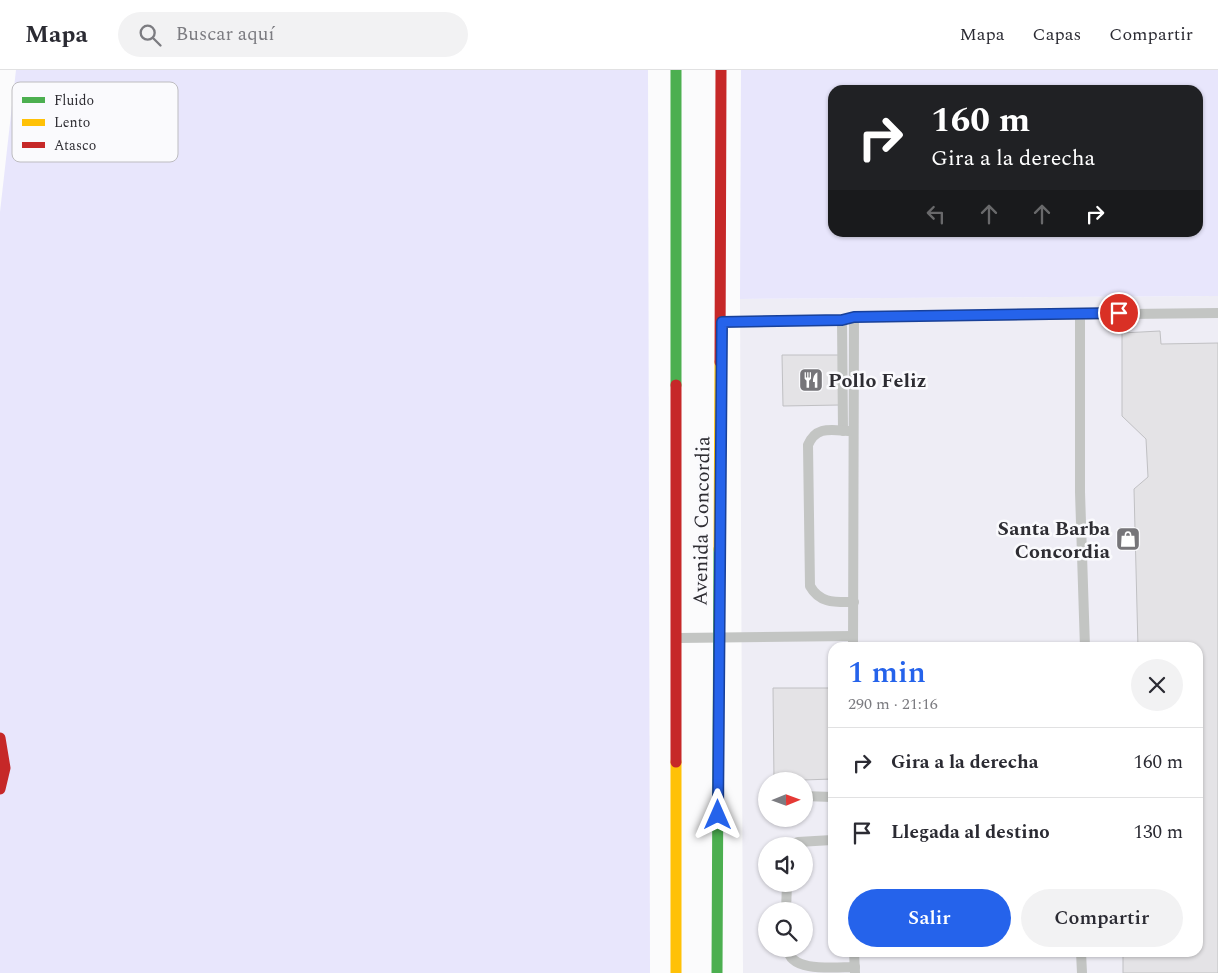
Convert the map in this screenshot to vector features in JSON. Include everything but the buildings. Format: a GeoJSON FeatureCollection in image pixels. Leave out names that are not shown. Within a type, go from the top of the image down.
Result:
{"type":"FeatureCollection","features":[{"type":"Feature","properties":{"kind":"main road","name":"Avenida Concordia"},"geometry":{"type":"LineString","coordinates":[[676,70],[676,973]]}},
{"type":"Feature","properties":{"kind":"main road","name":"Avenida Concordia"},"geometry":{"type":"LineString","coordinates":[[717,973],[718,638],[722,322],[721,70]]}},
{"type":"Feature","properties":{"kind":"main road"},"geometry":{"type":"LineString","coordinates":[[0,738],[5,768],[0,789]]}},
{"type":"Feature","properties":{"kind":"lane"},"geometry":{"type":"LineString","coordinates":[[722,322],[842,320],[854,317],[1218,313]]}},
{"type":"Feature","properties":{"kind":"lane"},"geometry":{"type":"LineString","coordinates":[[1080,314],[1080,492],[1085,642]]}},
{"type":"Feature","properties":{"kind":"lane"},"geometry":{"type":"LineString","coordinates":[[848,431],[854,317]]}},
{"type":"Feature","properties":{"kind":"lane"},"geometry":{"type":"LineString","coordinates":[[842,320],[854,602],[853,642]]}},
{"type":"Feature","properties":{"kind":"lane"},"geometry":{"type":"LineString","coordinates":[[848,431],[818,431],[812,435],[808,445],[810,586],[821,599],[831,602],[854,602]]}},
{"type":"Feature","properties":{"kind":"lane"},"geometry":{"type":"LineString","coordinates":[[677,638],[853,636]]}},
{"type":"Feature","properties":{"kind":"lane"},"geometry":{"type":"LineString","coordinates":[[813,796],[828,797]]}},
{"type":"Feature","properties":{"kind":"lane"},"geometry":{"type":"LineString","coordinates":[[813,841],[828,840]]}},
{"type":"Feature","properties":{"kind":"lane"},"geometry":{"type":"LineString","coordinates":[[789,957],[796,964],[809,967],[855,970],[854,957]]}},
{"type":"Feature","properties":{"kind":"lane"},"geometry":{"type":"LineString","coordinates":[[1081,957],[1082,973]]}},
{"type":"Feature","properties":{"kind":"shaded area"},"geometry":{"type":"Polygon","coordinates":[[[16,70],[648,70],[650,973],[0,973],[0,212],[12,106],[12,162],[178,162],[178,82],[15,82],[16,70]]]}},
{"type":"Feature","properties":{"kind":"shaded area"},"geometry":{"type":"Polygon","coordinates":[[[741,70],[1218,70],[1218,296],[740,299],[741,70]]]}},
{"type":"Feature","properties":{"kind":"shaded area"},"geometry":{"type":"Polygon","coordinates":[[[1218,296],[1218,973],[743,973],[740,299],[1218,296]]]}},
{"type":"Feature","properties":{"kind":"traffic: fast"},"geometry":{"type":"LineString","coordinates":[[676,70],[676,385]]}},
{"type":"Feature","properties":{"kind":"traffic: fast"},"geometry":{"type":"LineString","coordinates":[[717,973],[719,549]]}},
{"type":"Feature","properties":{"kind":"traffic: slow"},"geometry":{"type":"LineString","coordinates":[[719,549],[720,362]]}},
{"type":"Feature","properties":{"kind":"traffic: slow"},"geometry":{"type":"LineString","coordinates":[[676,762],[676,973]]}},
{"type":"Feature","properties":{"kind":"traffic: jam"},"geometry":{"type":"LineString","coordinates":[[720,362],[721,70]]}},
{"type":"Feature","properties":{"kind":"traffic: jam"},"geometry":{"type":"LineString","coordinates":[[676,385],[676,762]]}},
{"type":"Feature","properties":{"kind":"traffic: jam"},"geometry":{"type":"LineString","coordinates":[[0,738],[5,768],[0,789]]}},
{"type":"Feature","properties":{"kind":"place","name":"Pollo Feliz"},"geometry":{"type":"Point","coordinates":[811,380]}},
{"type":"Feature","properties":{"kind":"place","name":"Santa Barba Concordia"},"geometry":{"type":"Point","coordinates":[1128,539]}},
{"type":"Feature","properties":{"kind":"route"},"geometry":{"type":"LineString","coordinates":[[718,815],[722,322],[842,320],[854,317],[1119,313]]}}]}
